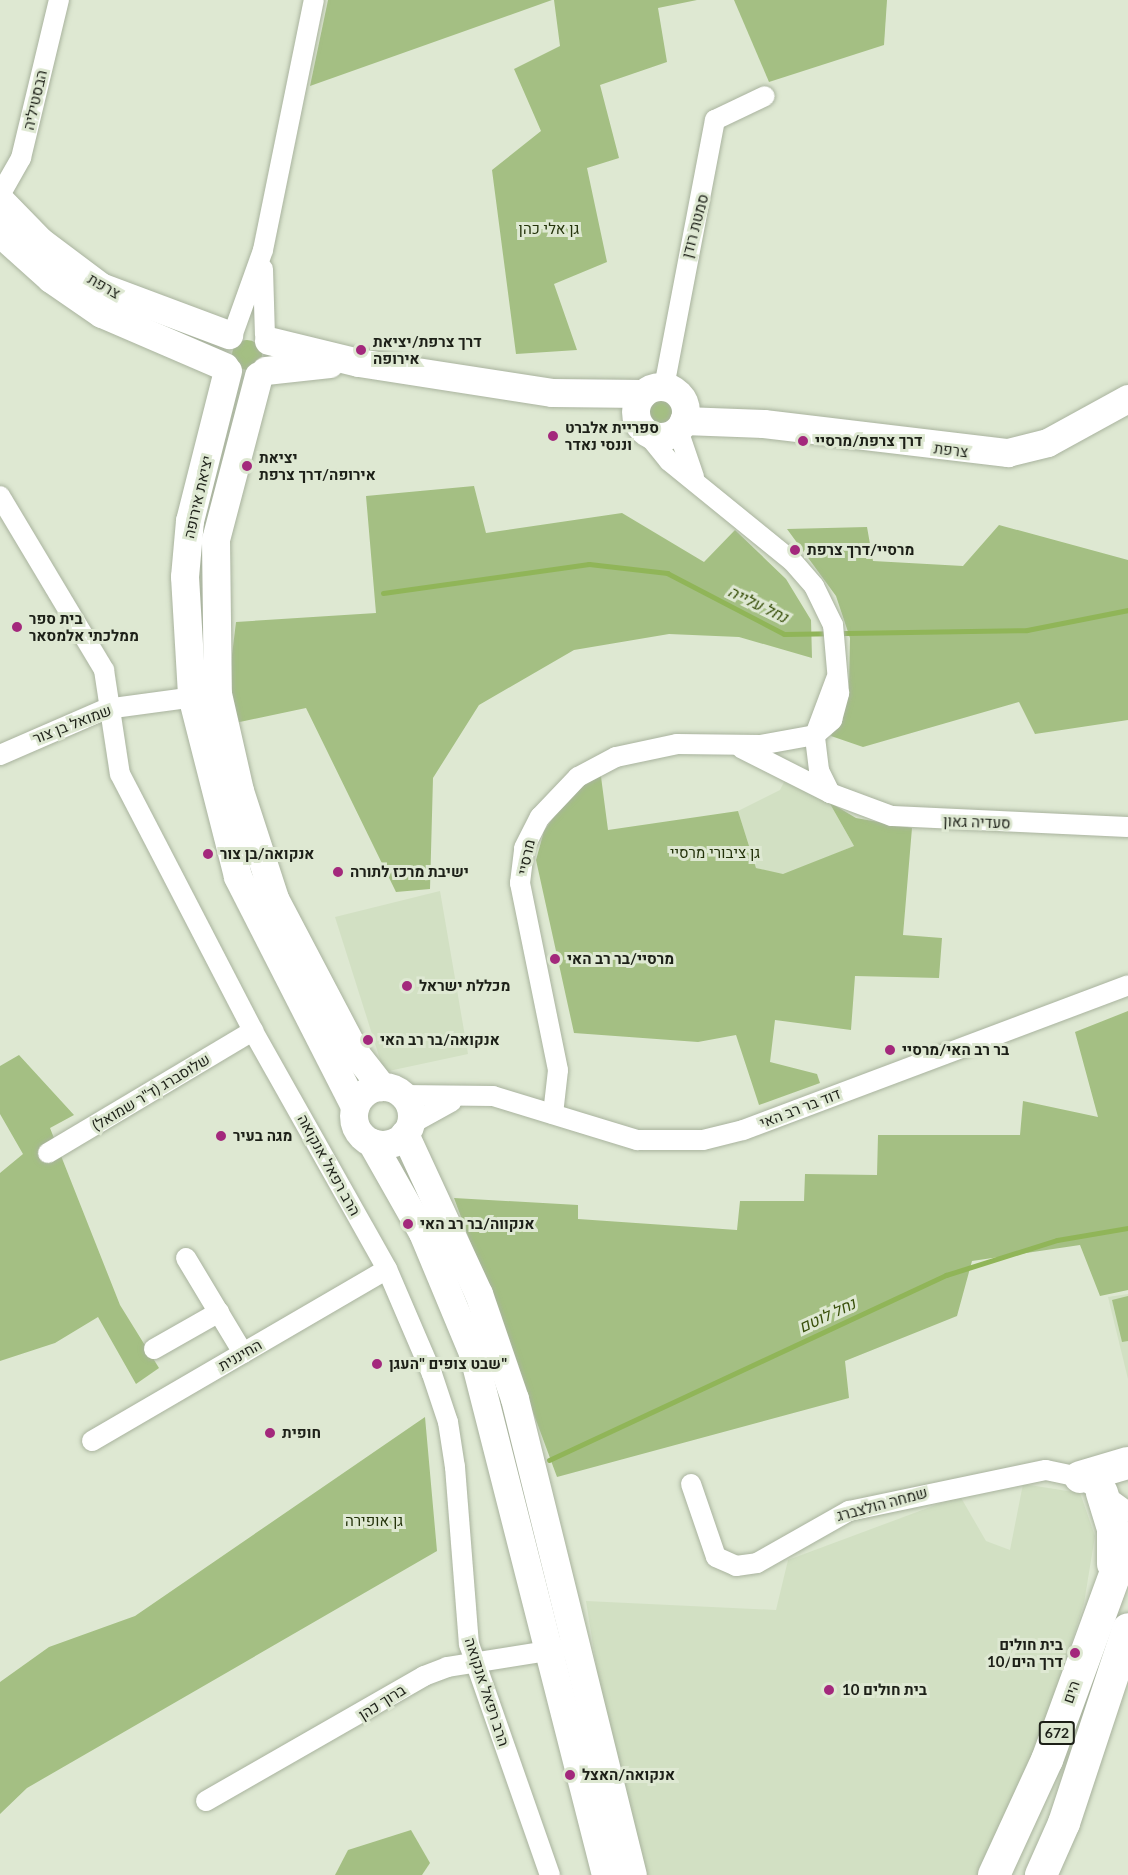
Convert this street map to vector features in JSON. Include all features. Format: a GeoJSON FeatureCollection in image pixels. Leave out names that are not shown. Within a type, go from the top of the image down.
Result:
{"type":"FeatureCollection","features":[{"type":"Feature","properties":{"kind":"main road"},"geometry":{"type":"LineString","coordinates":[[1108,1586],[1115,1543],[1091,1485],[1128,1462]]}},
{"type":"Feature","properties":{"kind":"main road","name":"הים"},"geometry":{"type":"LineString","coordinates":[[994,1875],[1047,1760],[1108,1586],[1128,1539]]}},
{"type":"Feature","properties":{"kind":"main road","name":"672"},"geometry":{"type":"LineString","coordinates":[[1041,1875],[1064,1823],[1128,1629]]}},
{"type":"Feature","properties":{"kind":"street","name":"הבסטיליה"},"geometry":{"type":"LineString","coordinates":[[0,195],[21,158],[58,0]]}},
{"type":"Feature","properties":{"kind":"street"},"geometry":{"type":"LineString","coordinates":[[263,249],[267,338],[273,356],[262,374],[243,379],[226,369],[221,354],[232,333],[263,249],[314,0]]}},
{"type":"Feature","properties":{"kind":"street","name":"סמטת רודן"},"geometry":{"type":"LineString","coordinates":[[661,391],[715,120],[765,96]]}},
{"type":"Feature","properties":{"kind":"street","name":"צרפת"},"geometry":{"type":"LineString","coordinates":[[0,200],[50,249],[101,287],[232,333]]}},
{"type":"Feature","properties":{"kind":"street","name":"צרפת"},"geometry":{"type":"LineString","coordinates":[[0,233],[102,314],[226,369]]}},
{"type":"Feature","properties":{"kind":"street"},"geometry":{"type":"LineString","coordinates":[[232,333],[250,328],[267,338]]}},
{"type":"Feature","properties":{"kind":"street","name":"צרפת"},"geometry":{"type":"LineString","coordinates":[[267,338],[359,363],[552,393],[661,391],[764,424]]}},
{"type":"Feature","properties":{"kind":"street","name":"צרפת"},"geometry":{"type":"LineString","coordinates":[[262,374],[359,363]]}},
{"type":"Feature","properties":{"kind":"street","name":"יציאת אירופה"},"geometry":{"type":"LineString","coordinates":[[205,695],[185,577],[190,521],[226,369]]}},
{"type":"Feature","properties":{"kind":"street","name":"יציאת אירופה"},"geometry":{"type":"LineString","coordinates":[[205,695],[216,540],[262,374]]}},
{"type":"Feature","properties":{"kind":"street"},"geometry":{"type":"LineString","coordinates":[[695,479],[681,426],[685,405],[661,391],[637,406],[642,428],[669,462],[695,479],[814,586],[833,625],[837,677],[821,707],[815,735],[819,770],[830,793]]}},
{"type":"Feature","properties":{"kind":"street","name":"צרפת"},"geometry":{"type":"LineString","coordinates":[[552,393],[642,428]]}},
{"type":"Feature","properties":{"kind":"street","name":"צרפת"},"geometry":{"type":"LineString","coordinates":[[681,426],[764,424],[1008,453],[1048,443],[1128,399]]}},
{"type":"Feature","properties":{"kind":"street"},"geometry":{"type":"LineString","coordinates":[[642,428],[661,437],[681,426]]}},
{"type":"Feature","properties":{"kind":"street","name":"הרב רפאל אנקואה"},"geometry":{"type":"LineString","coordinates":[[0,496],[104,670],[106,709],[120,774],[254,1031],[387,1269],[448,1422],[463,1607],[474,1661],[550,1875]]}},
{"type":"Feature","properties":{"kind":"street"},"geometry":{"type":"LineString","coordinates":[[205,695],[240,791],[275,899],[357,1055],[392,1091],[500,1350],[606,1875]]}},
{"type":"Feature","properties":{"kind":"street"},"geometry":{"type":"LineString","coordinates":[[205,695],[238,877],[355,1107],[357,1131],[372,1143],[423,1233],[473,1353],[561,1648],[633,1875]]}},
{"type":"Feature","properties":{"kind":"street","name":"שמואל בן צור"},"geometry":{"type":"LineString","coordinates":[[0,755],[106,709],[205,695]]}},
{"type":"Feature","properties":{"kind":"street","name":"מרסיי"},"geometry":{"type":"LineString","coordinates":[[553,1114],[558,1070],[522,900],[521,864],[530,834],[564,789],[598,765],[658,746],[736,746],[815,735]]}},
{"type":"Feature","properties":{"kind":"street","name":"מרסיי"},"geometry":{"type":"LineString","coordinates":[[736,746],[830,793]]}},
{"type":"Feature","properties":{"kind":"street","name":"סעדיה גאון"},"geometry":{"type":"LineString","coordinates":[[830,793],[915,820],[1128,827]]}},
{"type":"Feature","properties":{"kind":"street","name":"דוד בר רב האי"},"geometry":{"type":"LineString","coordinates":[[392,1091],[462,1098],[500,1097],[637,1140],[724,1136],[1128,985]]}},
{"type":"Feature","properties":{"kind":"street","name":"שלוסברג (ד\"ר שמואל)"},"geometry":{"type":"LineString","coordinates":[[48,1153],[254,1031]]}},
{"type":"Feature","properties":{"kind":"street"},"geometry":{"type":"LineString","coordinates":[[355,1107],[364,1094],[392,1091]]}},
{"type":"Feature","properties":{"kind":"street","name":"דוד בר רב האי"},"geometry":{"type":"LineString","coordinates":[[408,1129],[462,1098]]}},
{"type":"Feature","properties":{"kind":"street"},"geometry":{"type":"LineString","coordinates":[[372,1143],[390,1144],[408,1129]]}},
{"type":"Feature","properties":{"kind":"street"},"geometry":{"type":"LineString","coordinates":[[186,1258],[243,1353]]}},
{"type":"Feature","properties":{"kind":"street","name":"החיננית"},"geometry":{"type":"LineString","coordinates":[[92,1441],[387,1269]]}},
{"type":"Feature","properties":{"kind":"street"},"geometry":{"type":"LineString","coordinates":[[154,1349],[219,1312]]}},
{"type":"Feature","properties":{"kind":"street","name":"שמחה הולצברג"},"geometry":{"type":"LineString","coordinates":[[691,1484],[716,1557],[749,1566],[849,1511],[1046,1470],[1091,1485],[1128,1512]]}},
{"type":"Feature","properties":{"kind":"street","name":"ברוך כהן"},"geometry":{"type":"LineString","coordinates":[[206,1801],[424,1676],[474,1661],[561,1648]]}},
{"type":"Feature","properties":{"kind":"shaded area"},"geometry":{"type":"Polygon","coordinates":[[[787,776],[829,802],[854,846],[783,875],[756,868],[738,811],[780,790],[787,776]]]}},
{"type":"Feature","properties":{"kind":"shaded area","name":"מכללת ישראל"},"geometry":{"type":"Polygon","coordinates":[[[440,891],[468,1054],[384,1072],[335,917],[440,891]]]}},
{"type":"Feature","properties":{"kind":"shaded area"},"geometry":{"type":"Polygon","coordinates":[[[1128,1294],[1128,1379],[1108,1297],[1128,1294]]]}},
{"type":"Feature","properties":{"kind":"shaded area","name":"בית חולים 10"},"geometry":{"type":"Polygon","coordinates":[[[1023,1484],[1080,1493],[1095,1536],[1084,1603],[1052,1704],[994,1854],[977,1875],[644,1875],[598,1677],[586,1601],[776,1610],[788,1560],[960,1496],[986,1541],[1010,1550],[1023,1484]]]}},
{"type":"Feature","properties":{"kind":"green space"},"geometry":{"type":"Polygon","coordinates":[[[328,0],[552,0],[310,86],[328,0]]]}},
{"type":"Feature","properties":{"kind":"green space","name":"גן אלי כהן"},"geometry":{"type":"Polygon","coordinates":[[[554,0],[697,0],[658,8],[667,62],[600,85],[619,158],[587,168],[607,262],[554,284],[577,350],[516,354],[492,170],[541,131],[514,69],[560,46],[554,0]]]}},
{"type":"Feature","properties":{"kind":"green space"},"geometry":{"type":"Polygon","coordinates":[[[734,0],[887,0],[884,45],[769,82],[734,0]]]}},
{"type":"Feature","properties":{"kind":"green space"},"geometry":{"type":"Polygon","coordinates":[[[247,340],[258,344],[262,355],[258,366],[247,370],[236,366],[232,355],[236,344],[247,340]]]}},
{"type":"Feature","properties":{"kind":"green space"},"geometry":{"type":"Polygon","coordinates":[[[660,396],[671,400],[675,411],[671,422],[660,426],[649,422],[645,411],[649,400],[660,396]]]}},
{"type":"Feature","properties":{"kind":"green space"},"geometry":{"type":"Polygon","coordinates":[[[474,486],[486,533],[622,513],[704,562],[735,530],[786,579],[811,620],[812,658],[739,637],[669,634],[574,650],[479,705],[433,778],[430,889],[396,892],[306,708],[235,723],[228,688],[236,622],[376,613],[366,496],[474,486]]]}},
{"type":"Feature","properties":{"kind":"green space"},"geometry":{"type":"Polygon","coordinates":[[[999,525],[1128,560],[1128,720],[1035,734],[1019,702],[863,747],[831,736],[849,686],[850,638],[836,596],[787,529],[867,527],[873,561],[963,566],[999,525]]]}},
{"type":"Feature","properties":{"kind":"green space","name":"גן ציבורי מרסיי"},"geometry":{"type":"Polygon","coordinates":[[[600,769],[608,830],[738,811],[756,868],[783,874],[854,846],[829,802],[856,818],[912,828],[903,935],[942,938],[939,978],[855,976],[851,1030],[775,1020],[770,1062],[817,1074],[820,1083],[759,1105],[736,1035],[698,1042],[574,1033],[536,860],[544,831],[560,808],[600,769]]]}},
{"type":"Feature","properties":{"kind":"green space"},"geometry":{"type":"Polygon","coordinates":[[[1128,1011],[1128,1290],[1100,1296],[1080,1245],[972,1261],[957,1316],[845,1361],[849,1398],[557,1477],[454,1198],[578,1205],[578,1219],[737,1230],[740,1201],[804,1201],[805,1174],[877,1175],[878,1135],[1020,1135],[1023,1101],[1098,1117],[1075,1032],[1128,1011]]]}},
{"type":"Feature","properties":{"kind":"green space"},"geometry":{"type":"Polygon","coordinates":[[[19,1055],[74,1115],[50,1128],[120,1305],[159,1368],[136,1384],[98,1317],[55,1343],[0,1361],[0,1173],[23,1154],[0,1114],[0,1066],[19,1055]]]}},
{"type":"Feature","properties":{"kind":"green space"},"geometry":{"type":"Polygon","coordinates":[[[1128,1296],[1128,1341],[1122,1342],[1112,1300],[1128,1296]]]}},
{"type":"Feature","properties":{"kind":"green space","name":"גן אופירה"},"geometry":{"type":"Polygon","coordinates":[[[425,1417],[437,1551],[27,1788],[0,1814],[0,1682],[49,1647],[135,1616],[425,1417]]]}},
{"type":"Feature","properties":{"kind":"green space"},"geometry":{"type":"Polygon","coordinates":[[[411,1830],[430,1863],[422,1875],[335,1875],[348,1850],[411,1830]]]}},
{"type":"Feature","properties":{"kind":"waterway","name":"נחל עלייה"},"geometry":{"type":"LineString","coordinates":[[383,593],[589,564],[667,573],[784,634],[1027,630],[1128,610]]}},
{"type":"Feature","properties":{"kind":"waterway","name":"נחל לוטם"},"geometry":{"type":"LineString","coordinates":[[549,1460],[946,1275],[1057,1240],[1128,1228]]}},
{"type":"Feature","properties":{"kind":"place","name":"דרך צרפת/יציאת אירופה"},"geometry":{"type":"Point","coordinates":[361,350]}},
{"type":"Feature","properties":{"kind":"place","name":"ספריית אלברט וננסי נאדר"},"geometry":{"type":"Point","coordinates":[553,436]}},
{"type":"Feature","properties":{"kind":"place","name":"דרך צרפת/מרסיי"},"geometry":{"type":"Point","coordinates":[803,441]}},
{"type":"Feature","properties":{"kind":"place","name":"יציאת אירופה/דרך צרפת"},"geometry":{"type":"Point","coordinates":[247,466]}},
{"type":"Feature","properties":{"kind":"place","name":"מרסיי/דרך צרפת"},"geometry":{"type":"Point","coordinates":[795,550]}},
{"type":"Feature","properties":{"kind":"place","name":"בית ספר ממלכתי אלמסאר"},"geometry":{"type":"Point","coordinates":[17,627]}},
{"type":"Feature","properties":{"kind":"place","name":"אנקואה/בן צור"},"geometry":{"type":"Point","coordinates":[208,854]}},
{"type":"Feature","properties":{"kind":"place","name":"ישיבת מרכז לתורה"},"geometry":{"type":"Point","coordinates":[338,872]}},
{"type":"Feature","properties":{"kind":"place","name":"מרסיי/בר רב האי"},"geometry":{"type":"Point","coordinates":[555,959]}},
{"type":"Feature","properties":{"kind":"place","name":"מכללת ישראל"},"geometry":{"type":"Point","coordinates":[407,986]}},
{"type":"Feature","properties":{"kind":"place","name":"אנקואה/בר רב האי"},"geometry":{"type":"Point","coordinates":[368,1040]}},
{"type":"Feature","properties":{"kind":"place","name":"בר רב האי/מרסיי"},"geometry":{"type":"Point","coordinates":[890,1050]}},
{"type":"Feature","properties":{"kind":"place","name":"מגה בעיר"},"geometry":{"type":"Point","coordinates":[221,1136]}},
{"type":"Feature","properties":{"kind":"place","name":"אנקווה/בר רב האי"},"geometry":{"type":"Point","coordinates":[408,1224]}},
{"type":"Feature","properties":{"kind":"place","name":"שבט צופים \"העגן\""},"geometry":{"type":"Point","coordinates":[377,1364]}},
{"type":"Feature","properties":{"kind":"place","name":"חופית"},"geometry":{"type":"Point","coordinates":[270,1433]}},
{"type":"Feature","properties":{"kind":"place","name":"בית חולים 10/דרך הים"},"geometry":{"type":"Point","coordinates":[1075,1653]}},
{"type":"Feature","properties":{"kind":"place","name":"בית חולים 10"},"geometry":{"type":"Point","coordinates":[829,1690]}},
{"type":"Feature","properties":{"kind":"place","name":"אנקואה/האצל"},"geometry":{"type":"Point","coordinates":[570,1775]}}]}
